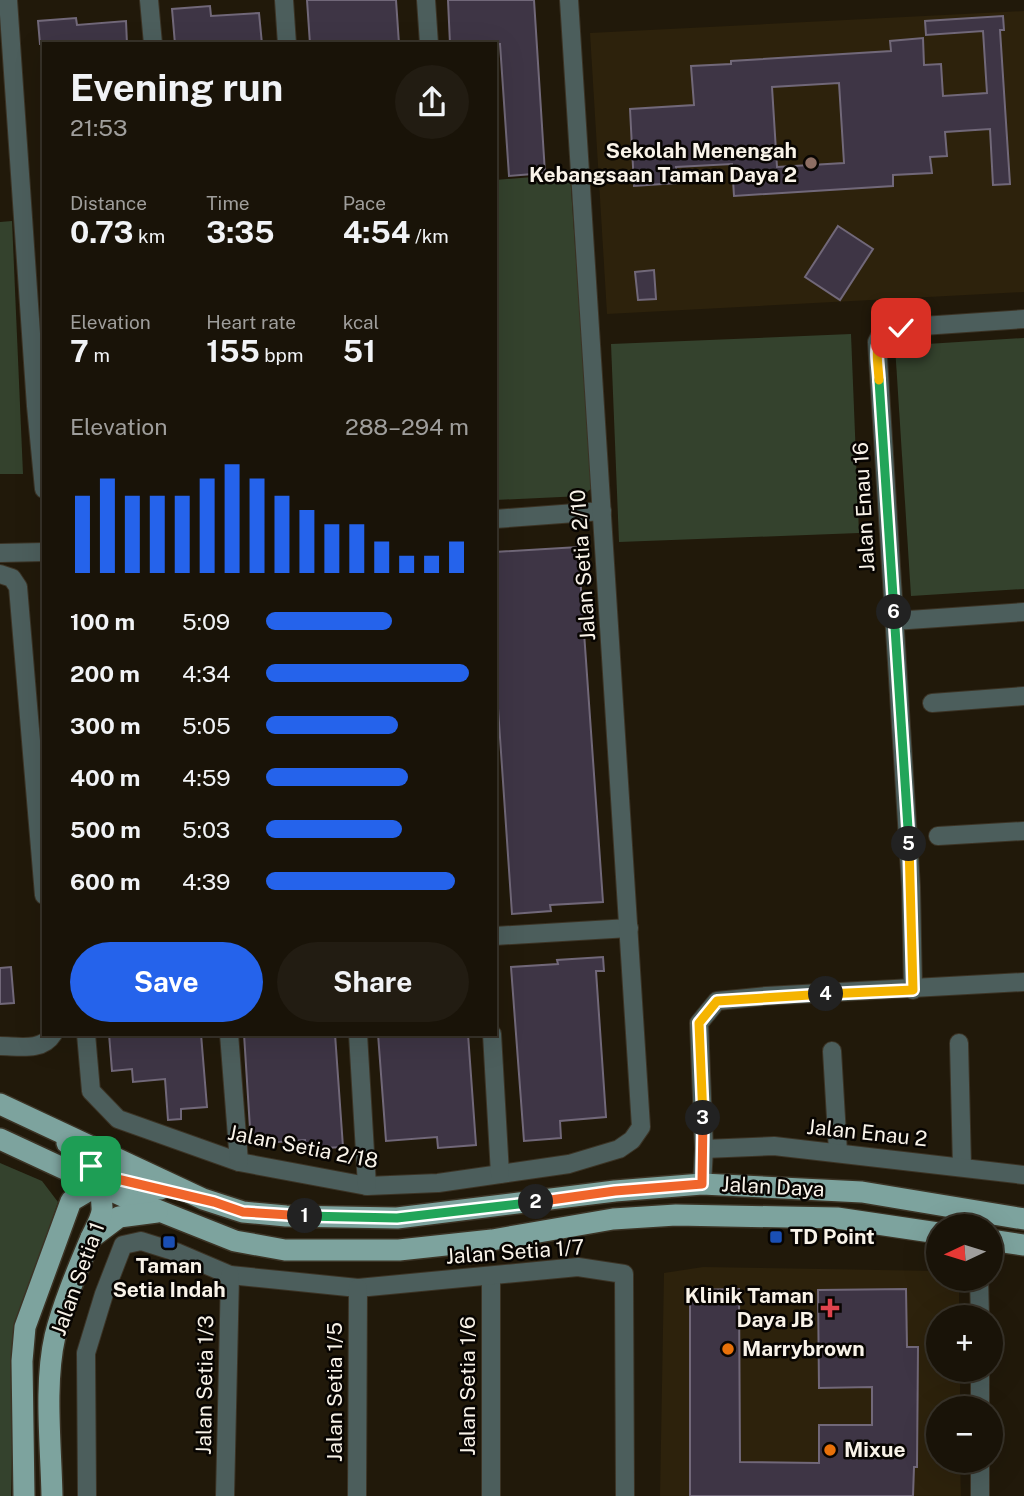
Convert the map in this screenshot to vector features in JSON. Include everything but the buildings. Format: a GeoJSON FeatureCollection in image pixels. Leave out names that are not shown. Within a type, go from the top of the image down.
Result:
{"type":"FeatureCollection","features":[{"type":"Feature","properties":{"kind":"main road","name":"Jalan Daya"},"geometry":{"type":"LineString","coordinates":[[0,1104],[203,1199],[243,1212],[286,1216],[397,1218],[615,1191],[702,1184],[862,1192],[1024,1219]]}},
{"type":"Feature","properties":{"kind":"main road"},"geometry":{"type":"LineString","coordinates":[[37,1121],[79,1151],[91,1166],[98,1185],[117,1179],[203,1199]]}},
{"type":"Feature","properties":{"kind":"main road","name":"Jalan Daya"},"geometry":{"type":"LineString","coordinates":[[0,1139],[98,1185],[235,1241],[285,1250],[399,1250],[492,1240],[613,1219],[676,1215],[837,1218],[926,1231]]}},
{"type":"Feature","properties":{"kind":"main road"},"geometry":{"type":"LineString","coordinates":[[27,1152],[57,1175],[65,1186],[68,1202],[61,1228]]}},
{"type":"Feature","properties":{"kind":"main road","name":"Jalan Setia 1"},"geometry":{"type":"LineString","coordinates":[[23,1496],[22,1361],[25,1327],[71,1201],[98,1185],[102,1213],[56,1335],[50,1366],[52,1496]]}},
{"type":"Feature","properties":{"kind":"main road"},"geometry":{"type":"LineString","coordinates":[[90,1239],[119,1217],[162,1211]]}},
{"type":"Feature","properties":{"kind":"main road"},"geometry":{"type":"LineString","coordinates":[[1003,1242],[1024,1245]]}},
{"type":"Feature","properties":{"kind":"street"},"geometry":{"type":"LineString","coordinates":[[8,0],[42,468]]}},
{"type":"Feature","properties":{"kind":"street"},"geometry":{"type":"LineString","coordinates":[[149,0],[153,42]]}},
{"type":"Feature","properties":{"kind":"street"},"geometry":{"type":"LineString","coordinates":[[284,0],[286,42]]}},
{"type":"Feature","properties":{"kind":"street"},"geometry":{"type":"LineString","coordinates":[[426,0],[429,42]]}},
{"type":"Feature","properties":{"kind":"street","name":"Jalan Setia 2/10"},"geometry":{"type":"LineString","coordinates":[[569,0],[641,1127],[632,1140],[619,1149]]}},
{"type":"Feature","properties":{"kind":"street","name":"Jalan Enau 16"},"geometry":{"type":"LineString","coordinates":[[913,990],[911,887],[877,342],[881,334],[893,328],[1024,319]]}},
{"type":"Feature","properties":{"kind":"street"},"geometry":{"type":"LineString","coordinates":[[497,519],[602,511]]}},
{"type":"Feature","properties":{"kind":"street"},"geometry":{"type":"LineString","coordinates":[[0,553],[42,552]]}},
{"type":"Feature","properties":{"kind":"street"},"geometry":{"type":"LineString","coordinates":[[6,576],[18,587],[42,871]]}},
{"type":"Feature","properties":{"kind":"street"},"geometry":{"type":"LineString","coordinates":[[894,621],[1024,612]]}},
{"type":"Feature","properties":{"kind":"street"},"geometry":{"type":"LineString","coordinates":[[932,703],[1024,696]]}},
{"type":"Feature","properties":{"kind":"street"},"geometry":{"type":"LineString","coordinates":[[938,836],[1024,831]]}},
{"type":"Feature","properties":{"kind":"street"},"geometry":{"type":"LineString","coordinates":[[497,936],[629,928]]}},
{"type":"Feature","properties":{"kind":"street"},"geometry":{"type":"LineString","coordinates":[[702,1184],[704,1149],[699,1023],[717,1001],[1024,982]]}},
{"type":"Feature","properties":{"kind":"street","name":"Jalan Setia 2/18"},"geometry":{"type":"LineString","coordinates":[[86,1036],[91,1091],[118,1119],[239,1162],[367,1186],[438,1183],[569,1164],[619,1149]]}},
{"type":"Feature","properties":{"kind":"street"},"geometry":{"type":"LineString","coordinates":[[229,1036],[239,1162]]}},
{"type":"Feature","properties":{"kind":"street"},"geometry":{"type":"LineString","coordinates":[[358,1036],[367,1186]]}},
{"type":"Feature","properties":{"kind":"street"},"geometry":{"type":"LineString","coordinates":[[492,1036],[500,1174]]}},
{"type":"Feature","properties":{"kind":"street"},"geometry":{"type":"LineString","coordinates":[[0,1046],[36,1047],[51,1037]]}},
{"type":"Feature","properties":{"kind":"street"},"geometry":{"type":"LineString","coordinates":[[959,1043],[962,1167]]}},
{"type":"Feature","properties":{"kind":"street"},"geometry":{"type":"LineString","coordinates":[[832,1051],[838,1152]]}},
{"type":"Feature","properties":{"kind":"street","name":"Jalan Enau 2"},"geometry":{"type":"LineString","coordinates":[[704,1149],[774,1146],[1024,1175]]}},
{"type":"Feature","properties":{"kind":"street","name":"Jalan Setia 1/7"},"geometry":{"type":"LineString","coordinates":[[87,1496],[86,1353],[123,1245],[141,1241],[176,1252],[230,1275],[358,1288],[578,1267],[624,1274],[625,1496]]}},
{"type":"Feature","properties":{"kind":"street","name":"Jalan Setia 1/3"},"geometry":{"type":"LineString","coordinates":[[225,1496],[230,1275]]}},
{"type":"Feature","properties":{"kind":"street","name":"Jalan Setia 1/6"},"geometry":{"type":"LineString","coordinates":[[491,1276],[491,1496]]}},
{"type":"Feature","properties":{"kind":"street","name":"Jalan Setia 1/5"},"geometry":{"type":"LineString","coordinates":[[357,1496],[358,1288]]}},
{"type":"Feature","properties":{"kind":"street"},"geometry":{"type":"LineString","coordinates":[[980,1473],[980,1496]]}},
{"type":"Feature","properties":{"kind":"shaded area","name":"Sekolah Menengah Kebangsaan Taman Daya 2"},"geometry":{"type":"Polygon","coordinates":[[[1024,11],[1024,292],[607,314],[590,33],[1024,11]]]}},
{"type":"Feature","properties":{"kind":"shaded area"},"geometry":{"type":"Polygon","coordinates":[[[703,1267],[926,1271],[926,1292],[959,1292],[959,1305],[926,1305],[926,1382],[960,1382],[960,1396],[926,1396],[926,1473],[960,1473],[961,1496],[660,1496],[664,1273],[703,1267]]]}},
{"type":"Feature","properties":{"kind":"green space"},"geometry":{"type":"Polygon","coordinates":[[[570,174],[592,488],[582,496],[497,500],[497,180],[570,174]]]}},
{"type":"Feature","properties":{"kind":"green space"},"geometry":{"type":"Polygon","coordinates":[[[12,221],[23,474],[0,474],[0,222],[12,221]]]}},
{"type":"Feature","properties":{"kind":"green space"},"geometry":{"type":"Polygon","coordinates":[[[851,334],[859,533],[619,542],[611,344],[851,334]]]}},
{"type":"Feature","properties":{"kind":"green space"},"geometry":{"type":"Polygon","coordinates":[[[1024,338],[1024,589],[911,596],[895,346],[1024,338]]]}},
{"type":"Feature","properties":{"kind":"green space"},"geometry":{"type":"Polygon","coordinates":[[[0,1163],[42,1181],[58,1202],[15,1330],[11,1496],[0,1496],[0,1163]]]}},
{"type":"Feature","properties":{"kind":"place","name":"Sekolah Menengah Kebangsaan Taman Daya 2"},"geometry":{"type":"Point","coordinates":[811,163]}},
{"type":"Feature","properties":{"kind":"place","name":"TD Point"},"geometry":{"type":"Point","coordinates":[776,1237]}},
{"type":"Feature","properties":{"kind":"place","name":"Taman Setia Indah"},"geometry":{"type":"Point","coordinates":[169,1242]}},
{"type":"Feature","properties":{"kind":"place","name":"Klinik Taman Daya JB"},"geometry":{"type":"Point","coordinates":[830,1308]}},
{"type":"Feature","properties":{"kind":"place","name":"Marrybrown"},"geometry":{"type":"Point","coordinates":[728,1349]}},
{"type":"Feature","properties":{"kind":"place","name":"Mixue"},"geometry":{"type":"Point","coordinates":[830,1450]}},
{"type":"Feature","properties":{"kind":"route"},"geometry":{"type":"LineString","coordinates":[[91,1166],[98,1185],[117,1179],[214,1202],[243,1212],[286,1216],[397,1218],[615,1191],[702,1184],[704,1149],[699,1023],[717,1001],[766,996],[913,990],[911,887],[877,342],[881,334],[893,328],[901,328]]}}]}
